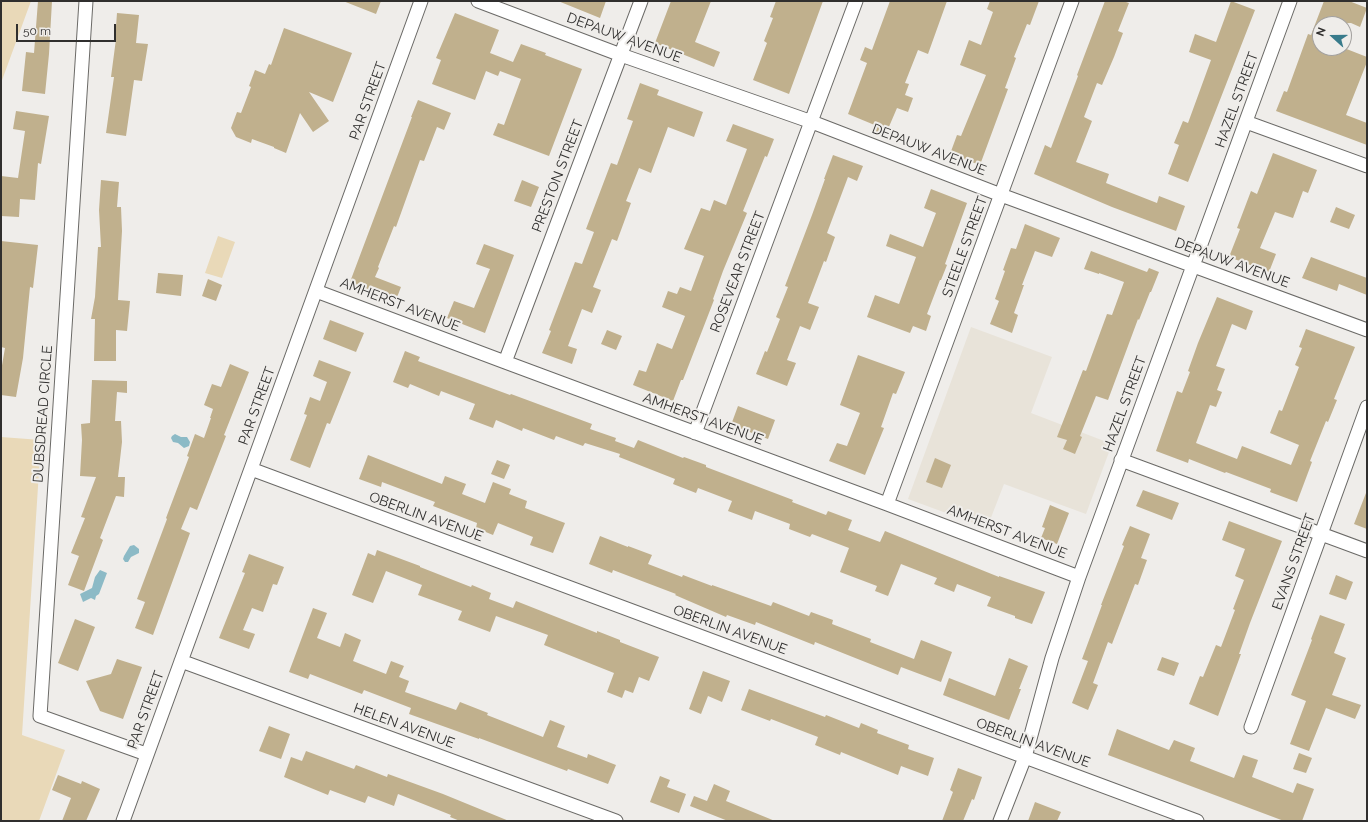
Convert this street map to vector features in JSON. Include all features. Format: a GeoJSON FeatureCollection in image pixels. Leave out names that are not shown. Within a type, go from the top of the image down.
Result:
{"type":"FeatureCollection","features":[{"type":"Feature","properties":{"kind":"street","name":"DUBSDREAD CIRCLE"},"geometry":{"type":"LineString","coordinates":[[86,1],[40,716],[146,754]]}},
{"type":"Feature","properties":{"kind":"street","name":"PAR STREET"},"geometry":{"type":"LineString","coordinates":[[123,821],[146,754],[421,1]]}},
{"type":"Feature","properties":{"kind":"street","name":"DEPAUW AVENUE"},"geometry":{"type":"LineString","coordinates":[[478,1],[621,55],[812,122],[1001,195],[1367,330]]}},
{"type":"Feature","properties":{"kind":"street","name":"PRESTON STREET"},"geometry":{"type":"LineString","coordinates":[[505,362],[641,1]]}},
{"type":"Feature","properties":{"kind":"street","name":"ROSEVEAR STREET"},"geometry":{"type":"LineString","coordinates":[[695,433],[856,1]]}},
{"type":"Feature","properties":{"kind":"street","name":"STEELE STREET"},"geometry":{"type":"LineString","coordinates":[[887,504],[1072,1]]}},
{"type":"Feature","properties":{"kind":"street","name":"HAZEL STREET"},"geometry":{"type":"LineString","coordinates":[[1000,821],[1025,757],[1052,658],[1079,577],[1290,1]]}},
{"type":"Feature","properties":{"kind":"street"},"geometry":{"type":"LineString","coordinates":[[1246,122],[1367,166]]}},
{"type":"Feature","properties":{"kind":"street","name":"AMHERST AVENUE"},"geometry":{"type":"LineString","coordinates":[[316,291],[1079,577]]}},
{"type":"Feature","properties":{"kind":"street","name":"EVANS STREET"},"geometry":{"type":"LineString","coordinates":[[1251,727],[1367,407]]}},
{"type":"Feature","properties":{"kind":"street"},"geometry":{"type":"LineString","coordinates":[[1121,460],[1367,551]]}},
{"type":"Feature","properties":{"kind":"street","name":"OBERLIN AVENUE"},"geometry":{"type":"LineString","coordinates":[[251,468],[1197,821]]}},
{"type":"Feature","properties":{"kind":"street","name":"HELEN AVENUE"},"geometry":{"type":"LineString","coordinates":[[181,661],[616,821]]}},
{"type":"Feature","properties":{"kind":"shaded area"},"geometry":{"type":"Polygon","coordinates":[[[1,1],[31,1],[1,83],[1,1]]]}},
{"type":"Feature","properties":{"kind":"shaded area"},"geometry":{"type":"Polygon","coordinates":[[[218,236],[235,242],[222,278],[205,273],[218,236]]]}},
{"type":"Feature","properties":{"kind":"shaded area"},"geometry":{"type":"Polygon","coordinates":[[[971,327],[1052,357],[1031,413],[1112,444],[1086,514],[1004,484],[987,528],[908,499],[971,327]]]}},
{"type":"Feature","properties":{"kind":"shaded area"},"geometry":{"type":"Polygon","coordinates":[[[1,437],[41,440],[22,735],[65,750],[39,821],[1,821],[1,437]]]}},
{"type":"Feature","properties":{"kind":"water"},"geometry":{"type":"Polygon","coordinates":[[[175,434],[181,437],[187,437],[190,442],[189,446],[184,448],[178,443],[173,442],[171,438],[175,434]]]}},
{"type":"Feature","properties":{"kind":"water"},"geometry":{"type":"Polygon","coordinates":[[[134,545],[139,549],[139,553],[131,557],[128,562],[125,562],[123,559],[124,556],[130,546],[134,545]]]}},
{"type":"Feature","properties":{"kind":"water"},"geometry":{"type":"Polygon","coordinates":[[[100,570],[107,573],[99,594],[96,596],[95,600],[91,598],[83,602],[80,594],[92,588],[95,577],[100,570]]]}},
{"type":"Feature","properties":{"kind":"building"},"geometry":{"type":"Polygon","coordinates":[[[38,1],[52,1],[45,94],[22,91],[26,52],[34,53],[38,1]]]}},
{"type":"Feature","properties":{"kind":"building"},"geometry":{"type":"Polygon","coordinates":[[[343,1],[381,1],[376,14],[343,1]]]}},
{"type":"Feature","properties":{"kind":"building"},"geometry":{"type":"Polygon","coordinates":[[[558,1],[606,1],[600,18],[558,1]]]}},
{"type":"Feature","properties":{"kind":"building"},"geometry":{"type":"Polygon","coordinates":[[[671,1],[711,1],[695,42],[720,52],[714,67],[655,43],[671,1]]]}},
{"type":"Feature","properties":{"kind":"building"},"geometry":{"type":"Polygon","coordinates":[[[776,1],[823,1],[789,94],[753,80],[767,43],[764,41],[773,18],[770,17],[776,1]]]}},
{"type":"Feature","properties":{"kind":"building"},"geometry":{"type":"Polygon","coordinates":[[[890,1],[947,1],[928,54],[918,50],[905,83],[909,84],[905,95],[913,98],[908,112],[897,108],[885,136],[875,132],[877,126],[848,114],[867,63],[860,60],[865,47],[872,50],[890,1]]]}},
{"type":"Feature","properties":{"kind":"building"},"geometry":{"type":"Polygon","coordinates":[[[990,1],[1039,1],[1030,25],[1027,24],[1014,57],[1016,58],[1005,88],[1008,89],[980,165],[950,154],[957,135],[961,136],[986,75],[960,65],[969,40],[981,45],[993,12],[987,9],[990,1]]]}},
{"type":"Feature","properties":{"kind":"building"},"geometry":{"type":"Polygon","coordinates":[[[1105,1],[1123,1],[1129,3],[1118,31],[1123,33],[1114,57],[1102,85],[1097,83],[1084,117],[1092,121],[1076,162],[1109,174],[1106,183],[1157,203],[1159,196],[1185,206],[1176,231],[1112,207],[1034,174],[1045,145],[1051,148],[1105,1]]]}},
{"type":"Feature","properties":{"kind":"building"},"geometry":{"type":"Polygon","coordinates":[[[1231,1],[1255,10],[1188,182],[1168,174],[1179,145],[1174,143],[1183,121],[1188,123],[1211,60],[1189,52],[1195,34],[1216,42],[1231,1]]]}},
{"type":"Feature","properties":{"kind":"building"},"geometry":{"type":"Polygon","coordinates":[[[1324,1],[1349,1],[1367,8],[1360,27],[1352,23],[1352,16],[1318,16],[1324,1]]]}},
{"type":"Feature","properties":{"kind":"building"},"geometry":{"type":"Polygon","coordinates":[[[117,13],[139,15],[136,43],[148,44],[142,81],[134,80],[126,136],[106,133],[114,77],[111,77],[116,39],[117,13]]]}},
{"type":"Feature","properties":{"kind":"building"},"geometry":{"type":"Polygon","coordinates":[[[455,13],[499,30],[490,53],[513,62],[521,44],[582,69],[549,156],[493,135],[498,123],[504,125],[521,79],[500,71],[498,76],[486,71],[475,100],[432,84],[441,60],[436,58],[455,13]]]}},
{"type":"Feature","properties":{"kind":"building"},"geometry":{"type":"Polygon","coordinates":[[[284,28],[352,53],[333,102],[309,92],[329,121],[313,132],[300,113],[286,153],[252,139],[251,143],[236,137],[231,128],[237,112],[241,113],[251,87],[249,86],[255,70],[265,74],[269,64],[271,65],[284,28]]]}},
{"type":"Feature","properties":{"kind":"building"},"geometry":{"type":"Polygon","coordinates":[[[1312,32],[1312,56],[1352,56],[1352,51],[1367,57],[1367,62],[1346,115],[1367,123],[1367,145],[1276,111],[1284,91],[1287,92],[1308,34],[1311,35],[1312,32]]]}},
{"type":"Feature","properties":{"kind":"building"},"geometry":{"type":"Polygon","coordinates":[[[640,83],[659,90],[657,95],[703,112],[694,137],[668,127],[651,173],[639,168],[626,201],[631,203],[617,241],[612,239],[593,287],[601,290],[592,313],[582,309],[568,346],[577,349],[572,364],[542,353],[551,331],[549,330],[575,262],[582,264],[594,232],[586,229],[611,163],[617,165],[633,121],[627,119],[640,83]]]}},
{"type":"Feature","properties":{"kind":"building"},"geometry":{"type":"Polygon","coordinates":[[[418,100],[451,113],[444,130],[437,127],[424,161],[420,160],[396,227],[394,226],[375,277],[401,287],[396,300],[350,282],[418,100]]]}},
{"type":"Feature","properties":{"kind":"building"},"geometry":{"type":"Polygon","coordinates":[[[16,111],[49,116],[41,164],[38,163],[35,200],[20,199],[19,217],[1,216],[1,176],[18,178],[25,131],[13,129],[16,111]]]}},
{"type":"Feature","properties":{"kind":"building"},"geometry":{"type":"Polygon","coordinates":[[[733,124],[774,139],[767,157],[765,156],[743,211],[747,213],[723,271],[713,299],[714,300],[683,380],[681,380],[673,401],[633,385],[639,370],[646,372],[657,343],[672,349],[685,316],[662,307],[668,291],[677,294],[680,287],[691,291],[704,256],[684,249],[701,208],[710,211],[714,200],[726,205],[747,149],[726,141],[733,124]]]}},
{"type":"Feature","properties":{"kind":"building"},"geometry":{"type":"Polygon","coordinates":[[[1273,153],[1317,170],[1308,193],[1303,191],[1293,218],[1275,212],[1260,248],[1276,254],[1269,272],[1229,257],[1240,229],[1237,228],[1251,191],[1257,194],[1273,153]]]}},
{"type":"Feature","properties":{"kind":"building"},"geometry":{"type":"Polygon","coordinates":[[[833,155],[863,166],[857,181],[848,177],[827,233],[835,237],[808,303],[819,307],[810,330],[800,326],[787,360],[796,363],[787,386],[756,374],[765,351],[767,352],[780,319],[776,317],[788,287],[785,286],[833,155]]]}},
{"type":"Feature","properties":{"kind":"building"},"geometry":{"type":"Polygon","coordinates":[[[101,180],[119,182],[117,207],[121,207],[122,231],[118,300],[130,301],[127,331],[116,330],[116,361],[94,361],[95,319],[91,319],[95,297],[98,247],[101,247],[99,210],[101,180]]]}},
{"type":"Feature","properties":{"kind":"building"},"geometry":{"type":"Polygon","coordinates":[[[522,180],[539,187],[531,207],[514,201],[522,180]]]}},
{"type":"Feature","properties":{"kind":"building"},"geometry":{"type":"Polygon","coordinates":[[[931,189],[967,203],[945,264],[947,265],[927,314],[931,316],[926,331],[913,326],[910,333],[867,317],[875,295],[899,304],[916,257],[886,246],[890,234],[923,247],[936,213],[924,208],[931,189]]]}},
{"type":"Feature","properties":{"kind":"building"},"geometry":{"type":"Polygon","coordinates":[[[1336,207],[1355,215],[1349,229],[1330,222],[1336,207]]]}},
{"type":"Feature","properties":{"kind":"building"},"geometry":{"type":"Polygon","coordinates":[[[1025,224],[1060,238],[1052,257],[1035,251],[1022,285],[1024,285],[1014,313],[1018,315],[1012,333],[990,324],[999,301],[995,299],[1005,271],[1003,270],[1011,248],[1016,249],[1025,224]]]}},
{"type":"Feature","properties":{"kind":"building"},"geometry":{"type":"Polygon","coordinates":[[[1,241],[38,245],[33,288],[30,287],[23,358],[16,397],[1,395],[1,371],[5,348],[1,347],[1,241]]]}},
{"type":"Feature","properties":{"kind":"building"},"geometry":{"type":"Polygon","coordinates":[[[484,244],[514,255],[485,333],[447,318],[454,301],[474,308],[490,269],[476,264],[484,244]]]}},
{"type":"Feature","properties":{"kind":"building"},"geometry":{"type":"Polygon","coordinates":[[[1091,251],[1147,272],[1149,268],[1159,272],[1139,320],[1138,319],[1108,400],[1096,396],[1080,436],[1082,437],[1075,454],[1063,449],[1067,440],[1057,437],[1083,370],[1086,371],[1107,314],[1112,315],[1124,282],[1084,269],[1091,251]]]}},
{"type":"Feature","properties":{"kind":"building"},"geometry":{"type":"Polygon","coordinates":[[[1311,257],[1367,278],[1367,295],[1339,284],[1337,291],[1302,278],[1311,257]]]}},
{"type":"Feature","properties":{"kind":"building"},"geometry":{"type":"Polygon","coordinates":[[[158,273],[183,275],[181,296],[156,293],[158,273]]]}},
{"type":"Feature","properties":{"kind":"building"},"geometry":{"type":"Polygon","coordinates":[[[208,279],[222,285],[216,301],[202,296],[208,279]]]}},
{"type":"Feature","properties":{"kind":"building"},"geometry":{"type":"Polygon","coordinates":[[[1217,297],[1253,311],[1246,330],[1232,324],[1216,366],[1225,369],[1217,390],[1222,392],[1216,407],[1210,405],[1196,443],[1237,459],[1242,446],[1291,465],[1299,445],[1270,433],[1279,410],[1282,411],[1299,367],[1295,365],[1302,348],[1299,347],[1306,329],[1355,347],[1334,399],[1337,400],[1328,422],[1326,421],[1310,461],[1312,462],[1297,502],[1270,492],[1271,489],[1226,472],[1225,473],[1189,459],[1188,463],[1156,451],[1177,391],[1182,393],[1190,372],[1188,371],[1198,343],[1217,297]]]}},
{"type":"Feature","properties":{"kind":"building"},"geometry":{"type":"Polygon","coordinates":[[[330,320],[364,333],[356,352],[323,339],[330,320]]]}},
{"type":"Feature","properties":{"kind":"building"},"geometry":{"type":"Polygon","coordinates":[[[607,330],[622,336],[616,350],[601,344],[607,330]]]}},
{"type":"Feature","properties":{"kind":"building"},"geometry":{"type":"Polygon","coordinates":[[[405,351],[420,357],[418,361],[592,424],[590,429],[616,438],[615,441],[634,448],[638,440],[683,458],[684,457],[706,465],[706,467],[793,500],[792,502],[826,515],[828,511],[852,520],[848,530],[880,542],[885,531],[999,577],[1045,592],[1032,624],[987,606],[991,597],[957,584],[954,592],[934,584],[937,578],[901,564],[888,596],[875,591],[877,586],[840,572],[849,548],[812,534],[810,537],[789,529],[790,524],[755,511],[752,520],[728,511],[732,501],[698,488],[696,493],[673,484],[675,479],[619,457],[620,454],[585,443],[583,446],[556,436],[554,440],[523,428],[522,431],[496,420],[493,428],[469,419],[475,404],[441,391],[439,396],[410,384],[408,388],[393,382],[405,351]]]}},
{"type":"Feature","properties":{"kind":"building"},"geometry":{"type":"Polygon","coordinates":[[[858,355],[905,372],[896,394],[893,393],[881,427],[884,428],[865,475],[829,461],[837,443],[847,446],[860,413],[840,405],[858,355]]]}},
{"type":"Feature","properties":{"kind":"building"},"geometry":{"type":"Polygon","coordinates":[[[319,360],[351,372],[330,424],[327,423],[310,468],[290,460],[307,415],[304,414],[310,397],[320,401],[327,382],[313,376],[319,360]]]}},
{"type":"Feature","properties":{"kind":"building"},"geometry":{"type":"Polygon","coordinates":[[[230,364],[249,372],[197,510],[190,507],[181,529],[190,533],[153,635],[135,628],[145,602],[137,599],[189,457],[187,456],[195,434],[204,438],[211,418],[213,409],[204,405],[212,384],[221,387],[230,364]]]}},
{"type":"Feature","properties":{"kind":"building"},"geometry":{"type":"Polygon","coordinates":[[[92,380],[127,381],[127,393],[117,392],[115,421],[121,421],[122,442],[118,477],[125,477],[124,497],[116,496],[100,538],[103,540],[84,591],[68,585],[79,556],[71,553],[85,518],[81,517],[96,477],[80,476],[82,440],[81,424],[90,423],[92,380]]]}},
{"type":"Feature","properties":{"kind":"building"},"geometry":{"type":"Polygon","coordinates":[[[738,406],[775,420],[768,439],[731,425],[738,406]]]}},
{"type":"Feature","properties":{"kind":"building"},"geometry":{"type":"Polygon","coordinates":[[[368,455],[442,484],[445,476],[466,484],[462,494],[485,503],[493,482],[511,489],[509,494],[527,501],[525,508],[565,523],[553,553],[530,545],[533,537],[498,523],[493,535],[476,528],[477,523],[433,506],[435,502],[382,482],[381,487],[359,479],[368,455]]]}},
{"type":"Feature","properties":{"kind":"building"},"geometry":{"type":"Polygon","coordinates":[[[935,458],[951,465],[942,488],[926,482],[935,458]]]}},
{"type":"Feature","properties":{"kind":"building"},"geometry":{"type":"Polygon","coordinates":[[[497,460],[510,465],[504,479],[491,474],[497,460]]]}},
{"type":"Feature","properties":{"kind":"building"},"geometry":{"type":"Polygon","coordinates":[[[1143,490],[1179,503],[1172,520],[1136,506],[1143,490]]]}},
{"type":"Feature","properties":{"kind":"building"},"geometry":{"type":"Polygon","coordinates":[[[1367,493],[1367,529],[1354,524],[1367,493]]]}},
{"type":"Feature","properties":{"kind":"building"},"geometry":{"type":"Polygon","coordinates":[[[1050,505],[1069,513],[1057,544],[1041,538],[1045,528],[1042,527],[1050,505]]]}},
{"type":"Feature","properties":{"kind":"building"},"geometry":{"type":"Polygon","coordinates":[[[1229,521],[1282,541],[1250,623],[1239,654],[1241,654],[1218,716],[1189,704],[1200,676],[1203,677],[1216,645],[1221,647],[1235,610],[1233,609],[1244,580],[1235,576],[1245,549],[1222,540],[1229,521]]]}},
{"type":"Feature","properties":{"kind":"building"},"geometry":{"type":"Polygon","coordinates":[[[1130,526],[1150,534],[1141,558],[1147,560],[1138,585],[1135,584],[1112,644],[1108,642],[1093,683],[1098,685],[1088,710],[1072,703],[1088,661],[1082,659],[1130,526]]]}},
{"type":"Feature","properties":{"kind":"building"},"geometry":{"type":"Polygon","coordinates":[[[600,536],[652,555],[648,564],[682,577],[683,575],[771,606],[773,602],[809,616],[811,612],[833,620],[832,624],[871,639],[870,642],[914,659],[921,640],[952,652],[941,682],[901,667],[898,675],[815,642],[814,645],[756,622],[755,625],[727,615],[726,617],[675,595],[676,594],[613,570],[612,573],[589,564],[600,536]]]}},
{"type":"Feature","properties":{"kind":"building"},"geometry":{"type":"Polygon","coordinates":[[[377,550],[471,587],[472,585],[491,593],[489,599],[513,608],[516,601],[597,633],[597,631],[620,640],[620,642],[659,657],[649,681],[639,677],[633,693],[625,690],[622,698],[607,692],[614,673],[544,645],[548,635],[496,616],[490,632],[458,620],[462,611],[418,595],[422,585],[386,571],[373,603],[352,595],[368,553],[375,556],[377,550]]]}},
{"type":"Feature","properties":{"kind":"building"},"geometry":{"type":"Polygon","coordinates":[[[249,554],[284,567],[277,585],[273,584],[263,612],[252,608],[243,630],[255,634],[249,649],[219,638],[245,573],[242,572],[249,554]]]}},
{"type":"Feature","properties":{"kind":"building"},"geometry":{"type":"Polygon","coordinates":[[[1336,575],[1353,582],[1346,600],[1329,594],[1336,575]]]}},
{"type":"Feature","properties":{"kind":"building"},"geometry":{"type":"Polygon","coordinates":[[[313,608],[327,613],[317,638],[340,647],[345,633],[361,640],[353,661],[386,674],[391,661],[404,666],[399,677],[409,681],[405,692],[456,710],[460,702],[488,713],[487,715],[543,737],[550,720],[565,726],[557,747],[587,758],[588,754],[616,765],[608,784],[568,769],[567,771],[409,714],[411,708],[364,690],[362,694],[310,674],[308,679],[289,672],[313,608]]]}},
{"type":"Feature","properties":{"kind":"building"},"geometry":{"type":"Polygon","coordinates":[[[1320,615],[1345,624],[1334,653],[1346,658],[1332,695],[1361,705],[1355,719],[1326,708],[1309,751],[1290,744],[1306,701],[1291,695],[1320,615]]]}},
{"type":"Feature","properties":{"kind":"building"},"geometry":{"type":"Polygon","coordinates":[[[75,619],[95,627],[78,671],[58,663],[75,619]]]}},
{"type":"Feature","properties":{"kind":"building"},"geometry":{"type":"Polygon","coordinates":[[[1162,657],[1179,663],[1174,676],[1157,670],[1162,657]]]}},
{"type":"Feature","properties":{"kind":"building"},"geometry":{"type":"Polygon","coordinates":[[[1009,658],[1028,666],[1009,720],[943,695],[949,678],[995,696],[1009,658]]]}},
{"type":"Feature","properties":{"kind":"building"},"geometry":{"type":"Polygon","coordinates":[[[117,659],[142,667],[123,719],[100,711],[86,681],[111,674],[117,659]]]}},
{"type":"Feature","properties":{"kind":"building"},"geometry":{"type":"Polygon","coordinates":[[[703,671],[730,681],[722,702],[708,696],[701,714],[689,709],[703,671]]]}},
{"type":"Feature","properties":{"kind":"building"},"geometry":{"type":"Polygon","coordinates":[[[749,689],[825,717],[826,715],[859,728],[861,723],[878,730],[877,733],[909,745],[908,749],[934,758],[928,776],[901,766],[898,775],[841,752],[840,755],[815,745],[818,737],[771,719],[770,721],[741,710],[749,689]]]}},
{"type":"Feature","properties":{"kind":"building"},"geometry":{"type":"Polygon","coordinates":[[[269,726],[290,734],[281,759],[259,751],[269,726]]]}},
{"type":"Feature","properties":{"kind":"building"},"geometry":{"type":"Polygon","coordinates":[[[1117,729],[1169,750],[1174,740],[1195,748],[1190,761],[1234,778],[1243,755],[1258,760],[1252,777],[1293,793],[1297,783],[1314,789],[1302,821],[1284,821],[1108,755],[1117,729]]]}},
{"type":"Feature","properties":{"kind":"building"},"geometry":{"type":"Polygon","coordinates":[[[306,751],[354,769],[356,765],[387,777],[388,774],[443,794],[509,821],[460,821],[450,817],[451,815],[398,794],[394,806],[368,796],[365,803],[330,790],[328,795],[284,777],[291,757],[302,761],[306,751]]]}},
{"type":"Feature","properties":{"kind":"building"},"geometry":{"type":"Polygon","coordinates":[[[1299,753],[1312,758],[1306,773],[1293,769],[1299,753]]]}},
{"type":"Feature","properties":{"kind":"building"},"geometry":{"type":"Polygon","coordinates":[[[958,768],[982,777],[974,800],[972,799],[963,821],[942,821],[953,792],[950,790],[958,768]]]}},
{"type":"Feature","properties":{"kind":"building"},"geometry":{"type":"Polygon","coordinates":[[[58,775],[81,784],[82,781],[100,789],[86,821],[62,821],[71,798],[52,790],[58,775]]]}},
{"type":"Feature","properties":{"kind":"building"},"geometry":{"type":"Polygon","coordinates":[[[660,776],[670,780],[667,787],[686,794],[679,813],[650,802],[660,776]]]}},
{"type":"Feature","properties":{"kind":"building"},"geometry":{"type":"Polygon","coordinates":[[[714,784],[730,791],[726,801],[775,821],[728,821],[690,806],[694,796],[707,801],[714,784]]]}},
{"type":"Feature","properties":{"kind":"building"},"geometry":{"type":"Polygon","coordinates":[[[1035,802],[1061,812],[1057,821],[1028,821],[1035,802]]]}}]}
